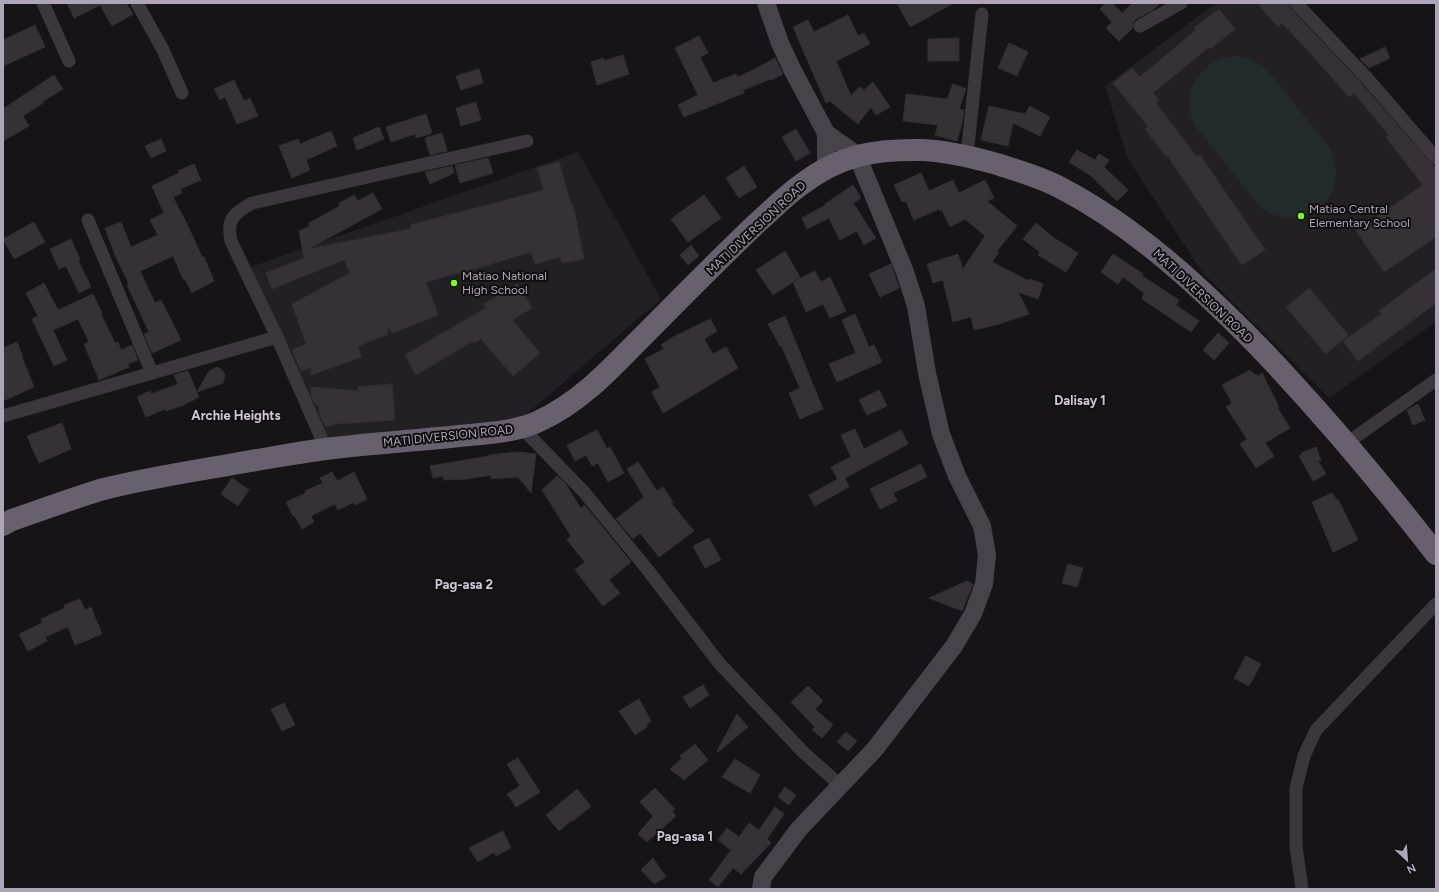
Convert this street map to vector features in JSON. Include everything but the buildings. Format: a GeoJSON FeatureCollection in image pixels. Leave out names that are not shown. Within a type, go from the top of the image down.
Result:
{"type":"FeatureCollection","features":[{"type":"Feature","properties":{"kind":"highway","name":"MATI DIVERSION ROAD"},"geometry":{"type":"LineString","coordinates":[[3,525],[12,520],[100,490],[176,473],[326,449],[490,433],[522,428],[536,423],[562,410],[586,391],[624,356],[769,212],[799,185],[826,168],[857,155],[884,151],[934,150],[967,155],[1014,169],[1057,186],[1098,209],[1138,238],[1186,277],[1230,318],[1297,387],[1380,483],[1436,554]]}},
{"type":"Feature","properties":{"kind":"street"},"geometry":{"type":"LineString","coordinates":[[43,3],[69,61]]}},
{"type":"Feature","properties":{"kind":"street"},"geometry":{"type":"LineString","coordinates":[[137,3],[164,50],[182,93]]}},
{"type":"Feature","properties":{"kind":"street"},"geometry":{"type":"LineString","coordinates":[[761,889],[763,877],[799,829],[875,749],[954,646],[973,614],[984,584],[987,555],[982,526],[957,476],[941,434],[927,373],[916,306],[857,155],[826,133],[780,43],[766,3]]}},
{"type":"Feature","properties":{"kind":"street"},"geometry":{"type":"LineString","coordinates":[[1140,26],[1181,3]]}},
{"type":"Feature","properties":{"kind":"street"},"geometry":{"type":"LineString","coordinates":[[1296,3],[1367,78],[1436,158]]}},
{"type":"Feature","properties":{"kind":"street"},"geometry":{"type":"LineString","coordinates":[[967,155],[982,14]]}},
{"type":"Feature","properties":{"kind":"street"},"geometry":{"type":"LineString","coordinates":[[826,133],[826,168]]}},
{"type":"Feature","properties":{"kind":"street"},"geometry":{"type":"LineString","coordinates":[[326,449],[277,337],[231,241],[228,229],[231,219],[238,211],[252,203],[378,176],[527,141]]}},
{"type":"Feature","properties":{"kind":"street"},"geometry":{"type":"LineString","coordinates":[[88,220],[152,373]]}},
{"type":"Feature","properties":{"kind":"street"},"geometry":{"type":"LineString","coordinates":[[3,416],[277,337]]}},
{"type":"Feature","properties":{"kind":"street"},"geometry":{"type":"LineString","coordinates":[[1346,443],[1436,380]]}},
{"type":"Feature","properties":{"kind":"street"},"geometry":{"type":"LineString","coordinates":[[522,428],[584,492],[647,569],[719,663],[803,752],[840,786]]}},
{"type":"Feature","properties":{"kind":"street"},"geometry":{"type":"LineString","coordinates":[[1302,889],[1296,846],[1296,788],[1304,756],[1316,730],[1436,604]]}},
{"type":"Feature","properties":{"kind":"shaded area","name":"Matiao Central Elementary School"},"geometry":{"type":"Polygon","coordinates":[[[1216,3],[1293,3],[1436,160],[1436,322],[1329,398],[1202,272],[1128,159],[1105,86],[1216,3]]]}},
{"type":"Feature","properties":{"kind":"shaded area"},"geometry":{"type":"Polygon","coordinates":[[[1238,56],[1252,60],[1265,67],[1330,148],[1336,171],[1334,185],[1330,195],[1315,210],[1295,217],[1285,217],[1274,215],[1260,207],[1196,127],[1190,112],[1189,103],[1190,95],[1196,79],[1201,72],[1215,62],[1223,58],[1238,56]]]}},
{"type":"Feature","properties":{"kind":"shaded area","name":"Matiao National High School"},"geometry":{"type":"Polygon","coordinates":[[[578,152],[661,299],[515,424],[321,445],[248,268],[578,152]]]}},
{"type":"Feature","properties":{"kind":"place","name":"Matiao Central Elementary School"},"geometry":{"type":"Point","coordinates":[1301,216]}},
{"type":"Feature","properties":{"kind":"place","name":"Matiao National High School"},"geometry":{"type":"Point","coordinates":[454,283]}},
{"type":"Feature","properties":{"kind":"district","name":"Dalisay 1"},"geometry":{"type":"Point","coordinates":[1080,400]}},
{"type":"Feature","properties":{"kind":"district","name":"Archie Heights"},"geometry":{"type":"Point","coordinates":[236,415]}},
{"type":"Feature","properties":{"kind":"district","name":"Pag-asa 2"},"geometry":{"type":"Point","coordinates":[464,584]}},
{"type":"Feature","properties":{"kind":"district","name":"Pag-asa 1"},"geometry":{"type":"Point","coordinates":[685,836]}}]}
